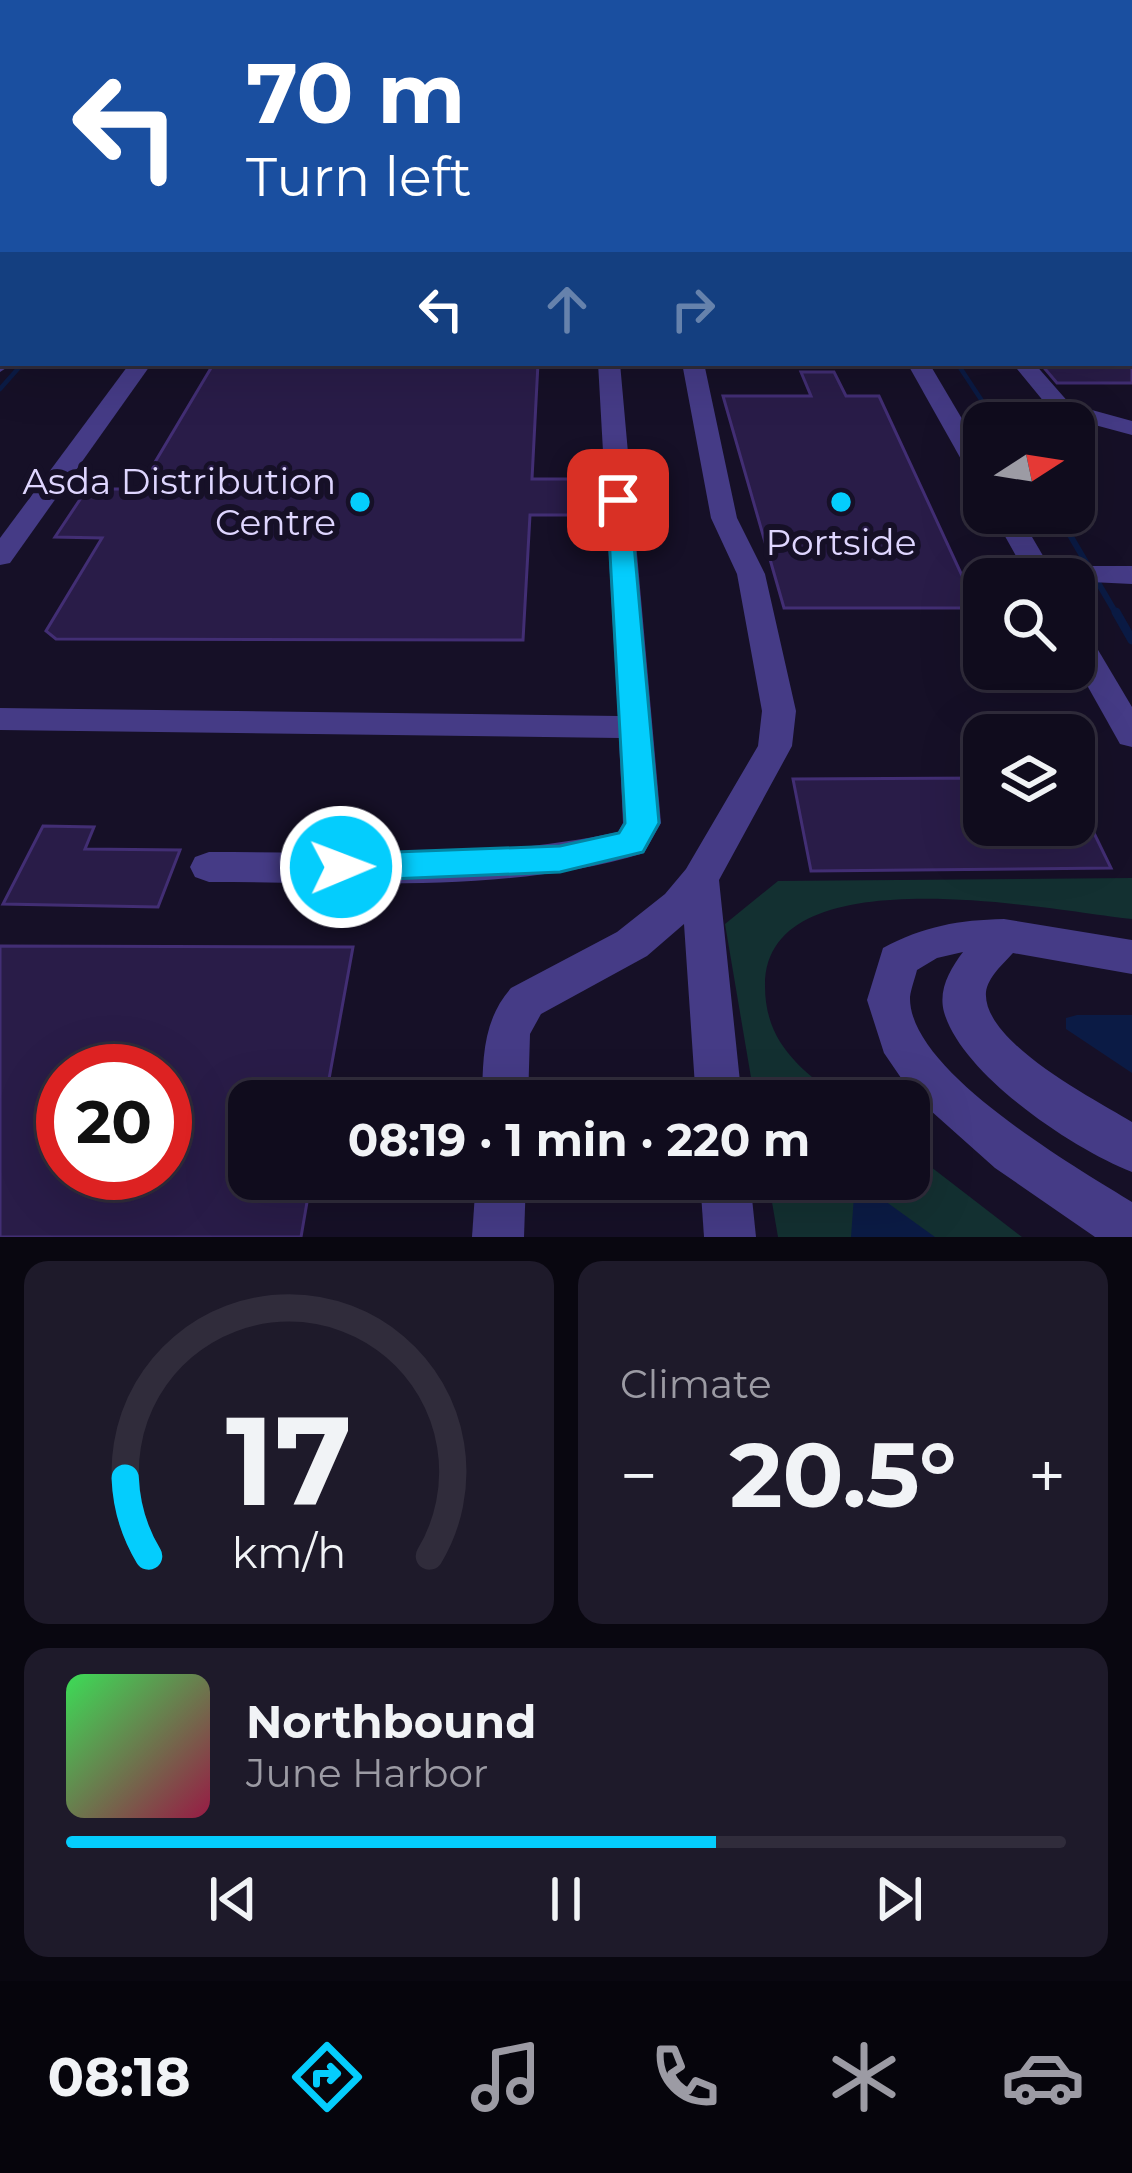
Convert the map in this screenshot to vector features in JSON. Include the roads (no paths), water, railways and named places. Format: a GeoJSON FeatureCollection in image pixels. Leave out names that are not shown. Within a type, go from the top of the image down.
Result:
{"type":"FeatureCollection","features":[{"type":"Feature","properties":{"kind":"street"},"geometry":{"type":"LineString","coordinates":[[0,556],[140,366]]}},
{"type":"Feature","properties":{"kind":"street"},"geometry":{"type":"LineString","coordinates":[[209,867],[560,859],[631,843],[642,823],[609,366]]}},
{"type":"Feature","properties":{"kind":"street"},"geometry":{"type":"LineString","coordinates":[[507,1080],[514,1012],[655,928],[700,880],[775,746],[779,711],[751,574],[724,518],[694,366]]}},
{"type":"Feature","properties":{"kind":"street"},"geometry":{"type":"LineString","coordinates":[[920,366],[963,441]]}},
{"type":"Feature","properties":{"kind":"street"},"geometry":{"type":"LineString","coordinates":[[1026,366],[1062,409],[1132,428]]}},
{"type":"Feature","properties":{"kind":"street"},"geometry":{"type":"LineString","coordinates":[[1095,575],[1132,574]]}},
{"type":"Feature","properties":{"kind":"street"},"geometry":{"type":"LineString","coordinates":[[1095,671],[1132,736]]}},
{"type":"Feature","properties":{"kind":"street"},"geometry":{"type":"LineString","coordinates":[[0,719],[634,727]]}},
{"type":"Feature","properties":{"kind":"street"},"geometry":{"type":"LineString","coordinates":[[700,880],[716,1080]]}},
{"type":"Feature","properties":{"kind":"street"},"geometry":{"type":"LineString","coordinates":[[1119,948],[1004,935],[936,940],[898,960],[887,993],[901,1046],[954,1107],[1132,1232]]}},
{"type":"Feature","properties":{"kind":"street"},"geometry":{"type":"LineString","coordinates":[[1004,935],[966,982],[963,1006],[972,1031],[1006,1064],[1132,1149]]}},
{"type":"Feature","properties":{"kind":"street"},"geometry":{"type":"LineString","coordinates":[[498,1237],[500,1200]]}},
{"type":"Feature","properties":{"kind":"street"},"geometry":{"type":"LineString","coordinates":[[727,1200],[730,1237]]}},
{"type":"Feature","properties":{"kind":"water"},"geometry":{"type":"Polygon","coordinates":[[[1132,1015],[1132,1073],[1066,1029],[1066,1018],[1132,1015]]]}},
{"type":"Feature","properties":{"kind":"water"},"geometry":{"type":"Polygon","coordinates":[[[854,1200],[884,1200],[935,1237],[851,1237],[854,1200]]]}},
{"type":"Feature","properties":{"kind":"waterway"},"geometry":{"type":"LineString","coordinates":[[0,389],[20,366]]}},
{"type":"Feature","properties":{"kind":"waterway"},"geometry":{"type":"LineString","coordinates":[[959,366],[983,402]]}},
{"type":"Feature","properties":{"kind":"waterway"},"geometry":{"type":"LineString","coordinates":[[1069,534],[1117,615]]}},
{"type":"Feature","properties":{"kind":"waterway"},"geometry":{"type":"LineString","coordinates":[[1116,612],[1132,640]]}},
{"type":"Feature","properties":{"kind":"place","name":"Asda Distribution Centre"},"geometry":{"type":"Point","coordinates":[360,502]}},
{"type":"Feature","properties":{"kind":"place","name":"Portside"},"geometry":{"type":"Point","coordinates":[841,502]}}]}
